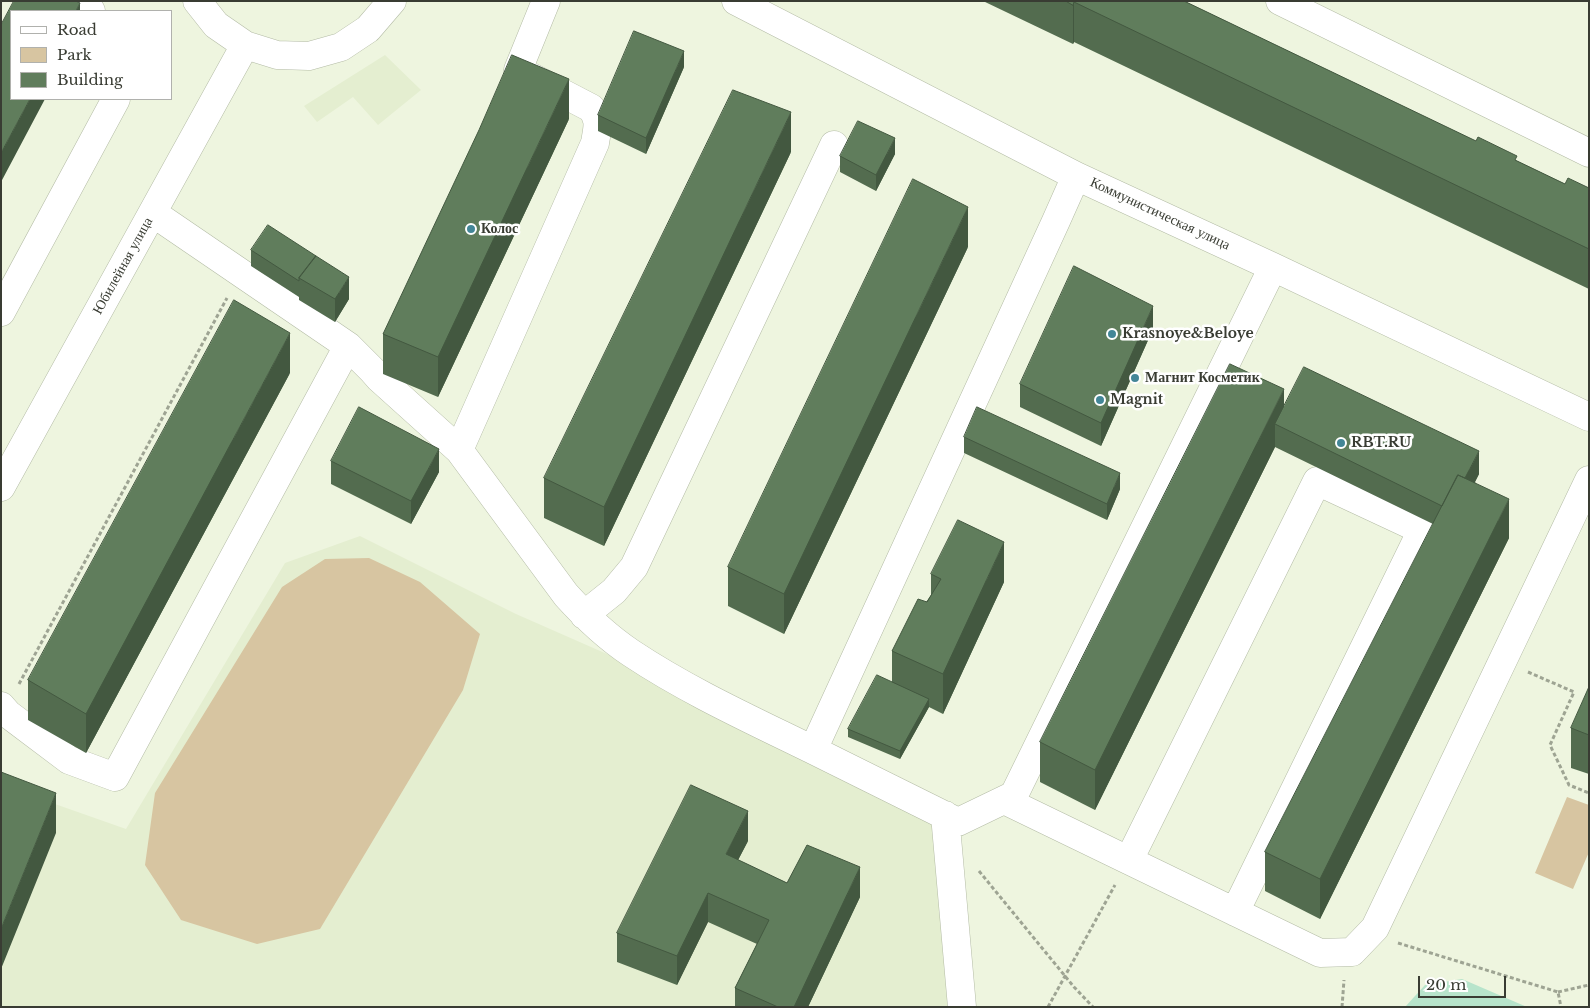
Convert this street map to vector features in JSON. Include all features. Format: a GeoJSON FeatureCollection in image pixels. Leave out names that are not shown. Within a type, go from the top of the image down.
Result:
{"type":"FeatureCollection","features":[{"type":"Feature","properties":{"kind":"street"},"geometry":{"type":"LineString","coordinates":[[79,1],[90,10]]}},
{"type":"Feature","properties":{"kind":"street"},"geometry":{"type":"LineString","coordinates":[[197,1],[216,26],[245,45],[277,55],[310,56],[341,47],[368,29],[392,1]]}},
{"type":"Feature","properties":{"kind":"street"},"geometry":{"type":"LineString","coordinates":[[459,450],[595,143],[597,115],[591,108],[514,79],[546,1]]}},
{"type":"Feature","properties":{"kind":"street","name":"Коммунистическая улица"},"geometry":{"type":"LineString","coordinates":[[736,1],[1076,176],[1589,416]]}},
{"type":"Feature","properties":{"kind":"street"},"geometry":{"type":"LineString","coordinates":[[1280,1],[1589,153]]}},
{"type":"Feature","properties":{"kind":"street","name":"Юбилейная улица"},"geometry":{"type":"LineString","coordinates":[[1,487],[245,45]]}},
{"type":"Feature","properties":{"kind":"street"},"geometry":{"type":"LineString","coordinates":[[1,312],[115,100]]}},
{"type":"Feature","properties":{"kind":"street"},"geometry":{"type":"LineString","coordinates":[[584,615],[614,591],[634,567],[834,145]]}},
{"type":"Feature","properties":{"kind":"street"},"geometry":{"type":"LineString","coordinates":[[813,750],[1076,176]]}},
{"type":"Feature","properties":{"kind":"street"},"geometry":{"type":"LineString","coordinates":[[153,213],[348,346],[379,378],[459,450],[566,595],[584,615],[631,652],[708,698],[958,822],[1014,796],[1273,267]]}},
{"type":"Feature","properties":{"kind":"street"},"geometry":{"type":"LineString","coordinates":[[372,370],[385,343]]}},
{"type":"Feature","properties":{"kind":"street"},"geometry":{"type":"LineString","coordinates":[[3,708],[69,760],[115,777],[348,346]]}},
{"type":"Feature","properties":{"kind":"street"},"geometry":{"type":"LineString","coordinates":[[1004,800],[1320,953],[1352,952],[1375,928],[1382,915],[1589,480]]}},
{"type":"Feature","properties":{"kind":"street"},"geometry":{"type":"LineString","coordinates":[[1128,860],[1317,481],[1422,530],[1235,912]]}},
{"type":"Feature","properties":{"kind":"street"},"geometry":{"type":"LineString","coordinates":[[945,815],[962,1007]]}},
{"type":"Feature","properties":{"kind":"path"},"geometry":{"type":"LineString","coordinates":[[3,708],[241,273]]}},
{"type":"Feature","properties":{"kind":"path"},"geometry":{"type":"LineString","coordinates":[[1502,661],[1574,692],[1550,745],[1569,785],[1589,793]]}},
{"type":"Feature","properties":{"kind":"path"},"geometry":{"type":"LineString","coordinates":[[1048,1007],[1128,860]]}},
{"type":"Feature","properties":{"kind":"path"},"geometry":{"type":"LineString","coordinates":[[974,865],[1065,976],[1093,1007]]}},
{"type":"Feature","properties":{"kind":"path"},"geometry":{"type":"LineString","coordinates":[[1369,934],[1558,992],[1589,985]]}},
{"type":"Feature","properties":{"kind":"path"},"geometry":{"type":"LineString","coordinates":[[1558,992],[1562,1007]]}},
{"type":"Feature","properties":{"kind":"shaded area"},"geometry":{"type":"Polygon","coordinates":[[[385,55],[421,90],[378,125],[353,97],[317,122],[304,106],[385,55]]]}},
{"type":"Feature","properties":{"kind":"shaded area"},"geometry":{"type":"Polygon","coordinates":[[[360,536],[516,614],[707,698],[937,811],[954,1007],[1,1007],[1,785],[126,829],[285,563],[360,536]]]}},
{"type":"Feature","properties":{"kind":"shaded area"},"geometry":{"type":"Polygon","coordinates":[[[1462,979],[1527,1007],[1405,1007],[1425,985],[1462,979]]]}},
{"type":"Feature","properties":{"kind":"green space"},"geometry":{"type":"Polygon","coordinates":[[[369,558],[420,582],[480,634],[463,690],[320,929],[257,944],[181,920],[145,865],[155,793],[282,587],[325,559],[369,558]]]}},
{"type":"Feature","properties":{"kind":"green space"},"geometry":{"type":"Polygon","coordinates":[[[1567,797],[1589,805],[1589,852],[1573,889],[1535,873],[1567,797]]]}},
{"type":"Feature","properties":{"kind":"building"},"geometry":{"type":"Polygon","coordinates":[[[14,1],[76,1],[80,3],[76,10],[10,10],[10,100],[29,100],[1,153],[1,25],[14,1]]]}},
{"type":"Feature","properties":{"kind":"building"},"geometry":{"type":"Polygon","coordinates":[[[1066,1],[1184,1],[1476,141],[1478,137],[1517,156],[1515,160],[1565,184],[1568,178],[1589,188],[1589,249],[1074,2],[1073,5],[1066,1]]]}},
{"type":"Feature","properties":{"kind":"building"},"geometry":{"type":"Polygon","coordinates":[[[634,31],[684,51],[646,138],[598,115],[634,31]]]}},
{"type":"Feature","properties":{"kind":"building"},"geometry":{"type":"Polygon","coordinates":[[[512,55],[569,79],[438,357],[383,334],[479,130],[512,55]]]}},
{"type":"Feature","properties":{"kind":"building"},"geometry":{"type":"Polygon","coordinates":[[[733,90],[791,112],[604,507],[544,478],[733,90]]]}},
{"type":"Feature","properties":{"kind":"building"},"geometry":{"type":"Polygon","coordinates":[[[858,121],[895,138],[876,175],[840,156],[858,121]]]}},
{"type":"Feature","properties":{"kind":"building"},"geometry":{"type":"Polygon","coordinates":[[[913,179],[968,207],[784,594],[728,567],[913,179]]]}},
{"type":"Feature","properties":{"kind":"building"},"geometry":{"type":"Polygon","coordinates":[[[268,225],[316,256],[299,278],[299,281],[251,250],[268,225]]]}},
{"type":"Feature","properties":{"kind":"building"},"geometry":{"type":"Polygon","coordinates":[[[316,256],[349,277],[335,299],[299,278],[316,256]]]}},
{"type":"Feature","properties":{"kind":"building"},"geometry":{"type":"Polygon","coordinates":[[[1074,266],[1153,306],[1101,423],[1020,384],[1074,266]]]}},
{"type":"Feature","properties":{"kind":"building"},"geometry":{"type":"Polygon","coordinates":[[[234,300],[290,333],[86,714],[28,680],[234,300]]]}},
{"type":"Feature","properties":{"kind":"building"},"geometry":{"type":"Polygon","coordinates":[[[1230,364],[1284,389],[1095,770],[1040,742],[1230,364]]]}},
{"type":"Feature","properties":{"kind":"building"},"geometry":{"type":"Polygon","coordinates":[[[1304,367],[1479,451],[1465,478],[1458,475],[1442,506],[1275,424],[1304,367]]]}},
{"type":"Feature","properties":{"kind":"building"},"geometry":{"type":"Polygon","coordinates":[[[359,407],[439,449],[411,501],[331,461],[359,407]]]}},
{"type":"Feature","properties":{"kind":"building"},"geometry":{"type":"Polygon","coordinates":[[[977,407],[1120,473],[1107,504],[964,437],[977,407]]]}},
{"type":"Feature","properties":{"kind":"building"},"geometry":{"type":"Polygon","coordinates":[[[1458,475],[1509,499],[1320,879],[1265,852],[1458,475]]]}},
{"type":"Feature","properties":{"kind":"building"},"geometry":{"type":"Polygon","coordinates":[[[958,520],[1004,542],[943,674],[892,651],[918,599],[927,602],[941,579],[931,574],[958,520]]]}},
{"type":"Feature","properties":{"kind":"building"},"geometry":{"type":"Polygon","coordinates":[[[877,675],[929,699],[900,751],[848,729],[877,675]]]}},
{"type":"Feature","properties":{"kind":"building"},"geometry":{"type":"Polygon","coordinates":[[[1589,687],[1589,735],[1571,728],[1589,687]]]}},
{"type":"Feature","properties":{"kind":"building"},"geometry":{"type":"Polygon","coordinates":[[[1,772],[56,793],[1,929],[1,772]]]}},
{"type":"Feature","properties":{"kind":"building"},"geometry":{"type":"Polygon","coordinates":[[[691,785],[748,811],[726,854],[787,883],[807,845],[860,867],[794,1007],[778,1007],[735,988],[769,920],[708,893],[677,956],[617,933],[691,785]]]}},
{"type":"Feature","properties":{"kind":"place","name":"Колос"},"geometry":{"type":"Point","coordinates":[471,229]}},
{"type":"Feature","properties":{"kind":"place","name":"Krasnoye&Beloye"},"geometry":{"type":"Point","coordinates":[1112,334]}},
{"type":"Feature","properties":{"kind":"place","name":"Магнит Косметик"},"geometry":{"type":"Point","coordinates":[1135,378]}},
{"type":"Feature","properties":{"kind":"place","name":"Magnit"},"geometry":{"type":"Point","coordinates":[1100,400]}},
{"type":"Feature","properties":{"kind":"place","name":"RBT.RU"},"geometry":{"type":"Point","coordinates":[1341,443]}}]}
